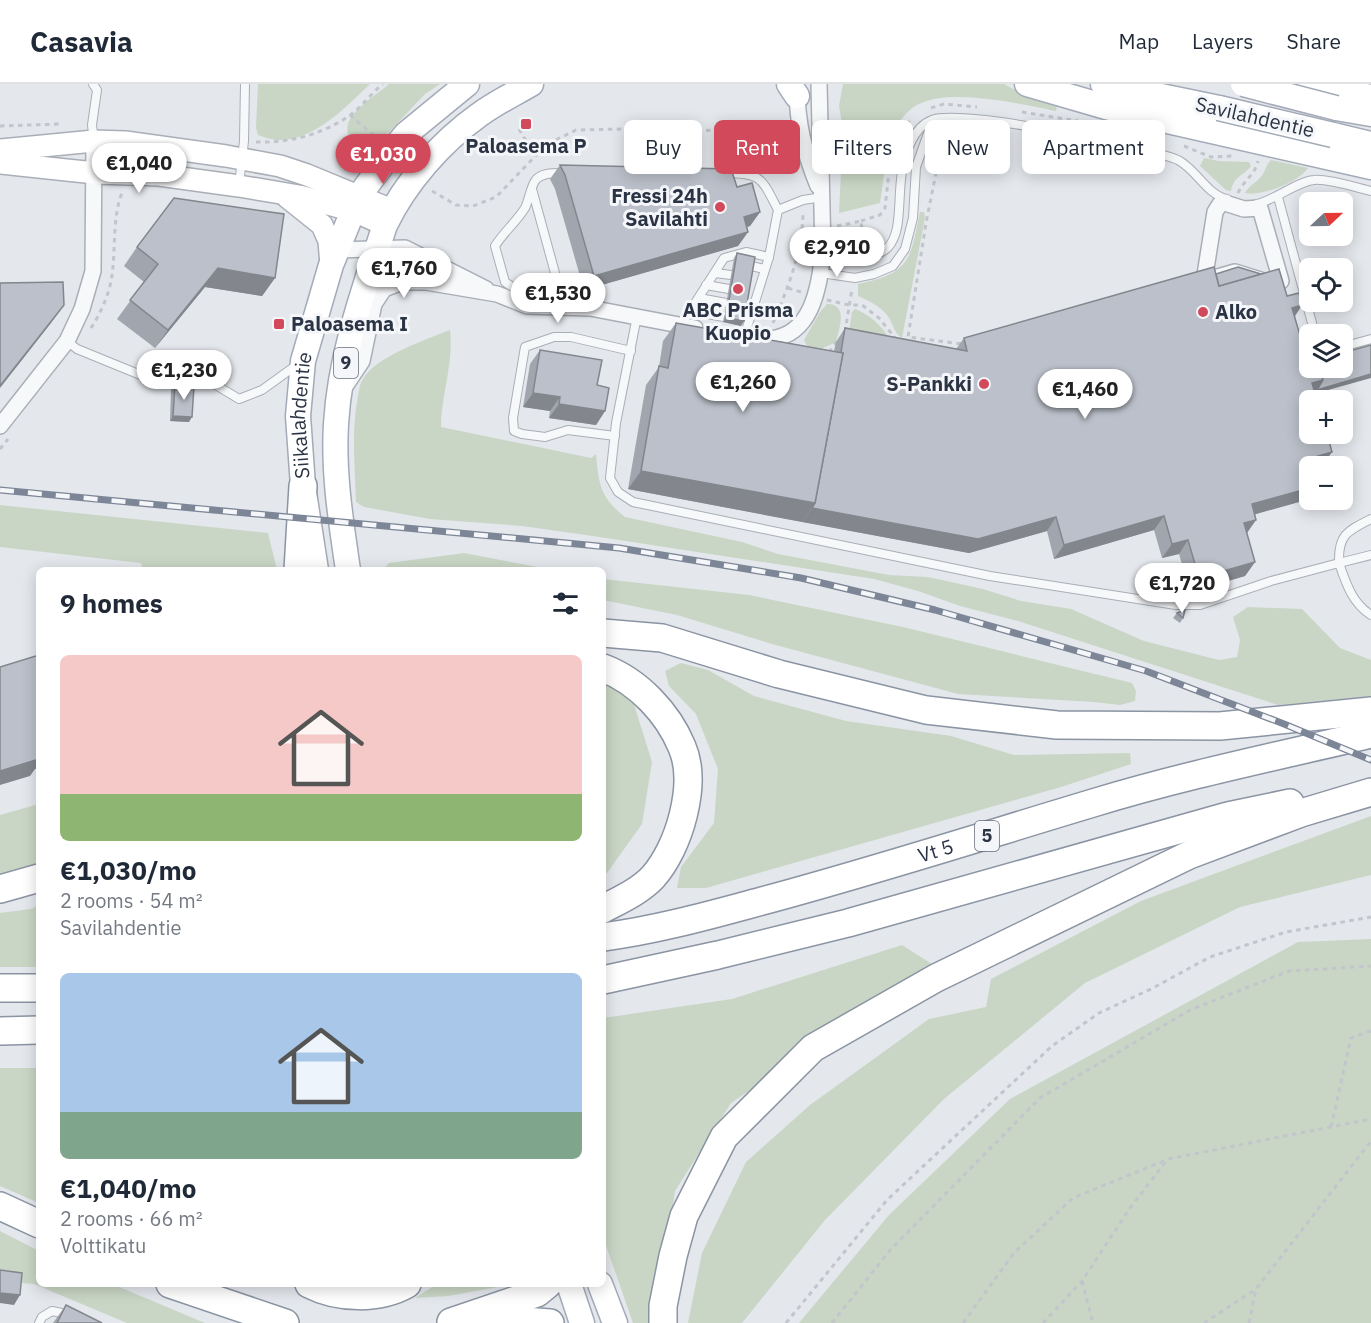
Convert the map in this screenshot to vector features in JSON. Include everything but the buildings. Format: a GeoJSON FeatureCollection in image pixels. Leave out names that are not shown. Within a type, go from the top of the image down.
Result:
{"type":"FeatureCollection","features":[{"type":"Feature","properties":{"kind":"highway"},"geometry":{"type":"LineString","coordinates":[[298,567],[303,486]]}},
{"type":"Feature","properties":{"kind":"highway"},"geometry":{"type":"LineString","coordinates":[[606,633],[662,638],[780,674],[926,710],[1057,725],[1220,726],[1371,711]]}},
{"type":"Feature","properties":{"kind":"highway"},"geometry":{"type":"LineString","coordinates":[[606,669],[617,673],[644,693],[667,719],[683,749],[688,783],[684,816],[673,847],[652,878],[629,895],[606,907]]}},
{"type":"Feature","properties":{"kind":"highway","name":"Vt 5"},"geometry":{"type":"LineString","coordinates":[[606,937],[628,934],[787,894],[1012,829],[1094,802],[1247,762],[1371,734]]}},
{"type":"Feature","properties":{"kind":"highway","name":"5"},"geometry":{"type":"LineString","coordinates":[[606,980],[848,923],[1228,816],[1371,786]]}},
{"type":"Feature","properties":{"kind":"highway"},"geometry":{"type":"LineString","coordinates":[[663,1323],[663,1306],[684,1216],[724,1137],[813,1048],[936,978],[1190,855],[1301,813],[1371,792]]}},
{"type":"Feature","properties":{"kind":"highway"},"geometry":{"type":"LineString","coordinates":[[0,889],[36,880]]}},
{"type":"Feature","properties":{"kind":"highway"},"geometry":{"type":"LineString","coordinates":[[0,988],[36,988]]}},
{"type":"Feature","properties":{"kind":"highway"},"geometry":{"type":"LineString","coordinates":[[0,1031],[36,1030]]}},
{"type":"Feature","properties":{"kind":"highway"},"geometry":{"type":"LineString","coordinates":[[0,1206],[36,1223]]}},
{"type":"Feature","properties":{"kind":"highway"},"geometry":{"type":"LineString","coordinates":[[179,1287],[285,1323]]}},
{"type":"Feature","properties":{"kind":"highway"},"geometry":{"type":"LineString","coordinates":[[315,1287],[324,1291],[358,1296],[396,1290],[402,1287]]}},
{"type":"Feature","properties":{"kind":"highway"},"geometry":{"type":"LineString","coordinates":[[445,1323],[537,1293],[544,1287]]}},
{"type":"Feature","properties":{"kind":"highway"},"geometry":{"type":"LineString","coordinates":[[451,1322],[489,1323]]}},
{"type":"Feature","properties":{"kind":"highway"},"geometry":{"type":"LineString","coordinates":[[503,1323],[550,1323]]}},
{"type":"Feature","properties":{"kind":"main road"},"geometry":{"type":"LineString","coordinates":[[357,203],[406,134],[467,84]]}},
{"type":"Feature","properties":{"kind":"main road"},"geometry":{"type":"LineString","coordinates":[[0,150],[94,141],[125,142],[242,158],[280,166],[388,218],[437,150],[479,115],[531,84]]}},
{"type":"Feature","properties":{"kind":"main road"},"geometry":{"type":"LineString","coordinates":[[1027,84],[1106,107],[1371,167]]}},
{"type":"Feature","properties":{"kind":"main road","name":"Savilahdentie"},"geometry":{"type":"LineString","coordinates":[[1103,84],[1219,108],[1371,144]]}},
{"type":"Feature","properties":{"kind":"main road","name":"Savilahdentie"},"geometry":{"type":"LineString","coordinates":[[1243,84],[1336,108],[1371,114]]}},
{"type":"Feature","properties":{"kind":"main road"},"geometry":{"type":"LineString","coordinates":[[1310,84],[1371,97]]}},
{"type":"Feature","properties":{"kind":"main road"},"geometry":{"type":"LineString","coordinates":[[0,163],[95,173],[159,175],[284,195],[357,203]]}},
{"type":"Feature","properties":{"kind":"main road"},"geometry":{"type":"LineString","coordinates":[[284,195],[322,225],[334,258]]}},
{"type":"Feature","properties":{"kind":"main road","name":"Siikalahdentie"},"geometry":{"type":"LineString","coordinates":[[316,567],[303,486],[298,416],[303,361],[334,258],[357,203]]}},
{"type":"Feature","properties":{"kind":"main road","name":"Siikalahdentie"},"geometry":{"type":"LineString","coordinates":[[348,567],[337,481],[336,425],[354,321],[388,218]]}},
{"type":"Feature","properties":{"kind":"main road"},"geometry":{"type":"LineString","coordinates":[[570,1287],[582,1323]]}},
{"type":"Feature","properties":{"kind":"main road"},"geometry":{"type":"LineString","coordinates":[[601,1287],[615,1323]]}},
{"type":"Feature","properties":{"kind":"street"},"geometry":{"type":"LineString","coordinates":[[334,258],[377,249],[405,248],[497,294],[527,306],[590,309],[765,341],[781,338],[795,331],[805,319],[815,296],[821,273],[823,197],[819,84]]}},
{"type":"Feature","properties":{"kind":"street"},"geometry":{"type":"LineString","coordinates":[[794,88],[808,162],[823,197]]}},
{"type":"Feature","properties":{"kind":"street"},"geometry":{"type":"LineString","coordinates":[[0,426],[67,342],[82,309],[93,271],[94,141]]}},
{"type":"Feature","properties":{"kind":"street"},"geometry":{"type":"LineString","coordinates":[[1225,203],[1244,209],[1260,208],[1281,281],[1270,283],[1235,272],[1204,281],[1217,208],[1220,204],[1225,203]]}},
{"type":"Feature","properties":{"kind":"street"},"geometry":{"type":"LineString","coordinates":[[340,395],[362,361],[374,304],[384,289],[402,282],[426,282],[497,294]]}},
{"type":"Feature","properties":{"kind":"lane"},"geometry":{"type":"LineString","coordinates":[[93,84],[97,90],[92,125],[94,141]]}},
{"type":"Feature","properties":{"kind":"lane"},"geometry":{"type":"LineString","coordinates":[[238,186],[242,158],[245,84]]}},
{"type":"Feature","properties":{"kind":"lane"},"geometry":{"type":"LineString","coordinates":[[933,120],[1013,123],[1135,148],[1177,160],[1189,167],[1213,192],[1236,201],[1257,204],[1316,179],[1371,191]]}},
{"type":"Feature","properties":{"kind":"lane"},"geometry":{"type":"LineString","coordinates":[[823,251],[858,257],[870,257],[884,252],[897,232],[905,153],[917,131],[925,126]]}},
{"type":"Feature","properties":{"kind":"lane"},"geometry":{"type":"LineString","coordinates":[[821,273],[855,278],[874,274],[893,266],[905,249],[913,219],[916,167],[925,142]]}},
{"type":"Feature","properties":{"kind":"lane"},"geometry":{"type":"LineString","coordinates":[[532,189],[555,273],[552,278],[514,288],[505,282],[495,246],[521,213],[535,181],[551,173],[574,173]]}},
{"type":"Feature","properties":{"kind":"lane"},"geometry":{"type":"LineString","coordinates":[[713,173],[747,173],[754,176],[764,186],[778,210],[769,257],[758,280],[753,307],[745,320],[744,337]]}},
{"type":"Feature","properties":{"kind":"lane"},"geometry":{"type":"LineString","coordinates":[[778,210],[803,200],[823,197]]}},
{"type":"Feature","properties":{"kind":"lane"},"geometry":{"type":"LineString","coordinates":[[1278,197],[1312,324]]}},
{"type":"Feature","properties":{"kind":"lane"},"geometry":{"type":"LineString","coordinates":[[681,325],[724,258],[746,252],[769,257]]}},
{"type":"Feature","properties":{"kind":"lane"},"geometry":{"type":"LineString","coordinates":[[722,262],[733,263]]}},
{"type":"Feature","properties":{"kind":"lane"},"geometry":{"type":"LineString","coordinates":[[751,266],[765,269]]}},
{"type":"Feature","properties":{"kind":"lane"},"geometry":{"type":"LineString","coordinates":[[715,273],[731,275]]}},
{"type":"Feature","properties":{"kind":"lane"},"geometry":{"type":"LineString","coordinates":[[706,285],[729,289]]}},
{"type":"Feature","properties":{"kind":"lane"},"geometry":{"type":"LineString","coordinates":[[520,288],[527,306]]}},
{"type":"Feature","properties":{"kind":"lane"},"geometry":{"type":"LineString","coordinates":[[747,292],[757,294]]}},
{"type":"Feature","properties":{"kind":"lane"},"geometry":{"type":"LineString","coordinates":[[699,298],[726,303]]}},
{"type":"Feature","properties":{"kind":"lane"},"geometry":{"type":"LineString","coordinates":[[744,306],[753,307]]}},
{"type":"Feature","properties":{"kind":"lane"},"geometry":{"type":"LineString","coordinates":[[690,311],[724,316]]}},
{"type":"Feature","properties":{"kind":"lane"},"geometry":{"type":"LineString","coordinates":[[637,316],[615,436],[610,478],[618,492],[633,502],[990,576],[1176,605],[1200,605],[1271,581],[1371,555]]}},
{"type":"Feature","properties":{"kind":"lane"},"geometry":{"type":"LineString","coordinates":[[615,436],[568,430],[546,437],[522,435],[514,431],[513,418],[525,347],[554,338],[571,337],[631,351]]}},
{"type":"Feature","properties":{"kind":"lane"},"geometry":{"type":"LineString","coordinates":[[1353,344],[1371,339]]}},
{"type":"Feature","properties":{"kind":"lane"},"geometry":{"type":"LineString","coordinates":[[67,342],[77,349],[148,378],[211,382],[239,399],[262,390],[303,361]]}},
{"type":"Feature","properties":{"kind":"lane"},"geometry":{"type":"LineString","coordinates":[[1371,519],[1345,535],[1338,547],[1339,563],[1349,590],[1362,609],[1371,615]]}},
{"type":"Feature","properties":{"kind":"lane"},"geometry":{"type":"LineString","coordinates":[[39,1323],[42,1317],[52,1311],[76,1316]]}},
{"type":"Feature","properties":{"kind":"path"},"geometry":{"type":"LineString","coordinates":[[378,139],[350,115],[383,84]]}},
{"type":"Feature","properties":{"kind":"path"},"geometry":{"type":"LineString","coordinates":[[951,104],[926,223],[908,337],[960,344],[971,341]]}},
{"type":"Feature","properties":{"kind":"path"},"geometry":{"type":"LineString","coordinates":[[519,129],[535,156]]}},
{"type":"Feature","properties":{"kind":"path"},"geometry":{"type":"LineString","coordinates":[[432,191],[456,204],[473,206],[496,196],[507,187],[546,145],[576,130],[625,129],[645,134],[714,130]]}},
{"type":"Feature","properties":{"kind":"path"},"geometry":{"type":"LineString","coordinates":[[1236,201],[1238,190],[1252,176],[1257,166],[1259,154]]}},
{"type":"Feature","properties":{"kind":"path"},"geometry":{"type":"LineString","coordinates":[[765,341],[788,288],[803,230],[803,200]]}},
{"type":"Feature","properties":{"kind":"path"},"geometry":{"type":"LineString","coordinates":[[788,288],[849,305],[862,306],[879,318],[897,340]]}},
{"type":"Feature","properties":{"kind":"path"},"geometry":{"type":"LineString","coordinates":[[844,344],[849,305]]}},
{"type":"Feature","properties":{"kind":"path"},"geometry":{"type":"LineString","coordinates":[[833,355],[827,356],[830,347],[845,335]]}},
{"type":"Feature","properties":{"kind":"path"},"geometry":{"type":"LineString","coordinates":[[949,350],[950,343]]}},
{"type":"Feature","properties":{"kind":"path"},"geometry":{"type":"LineString","coordinates":[[786,1323],[887,1200],[1052,1046],[1099,1013],[1151,989],[1210,957],[1286,932],[1371,917]]}},
{"type":"Feature","properties":{"kind":"path"},"geometry":{"type":"LineString","coordinates":[[832,1323],[891,1249],[1040,1098],[1190,1010],[1289,971],[1371,966]]}},
{"type":"Feature","properties":{"kind":"path"},"geometry":{"type":"LineString","coordinates":[[1331,1128],[1352,1038],[1371,1031]]}},
{"type":"Feature","properties":{"kind":"path"},"geometry":{"type":"LineString","coordinates":[[963,1323],[1014,1253],[1073,1198],[1168,1159],[1371,1119]]}},
{"type":"Feature","properties":{"kind":"path"},"geometry":{"type":"LineString","coordinates":[[1204,1323],[1256,1289],[1371,1141]]}},
{"type":"Feature","properties":{"kind":"path"},"geometry":{"type":"LineString","coordinates":[[1043,1323],[1082,1281],[1130,1208],[1168,1159]]}},
{"type":"Feature","properties":{"kind":"path"},"geometry":{"type":"LineString","coordinates":[[1082,1281],[1094,1323]]}},
{"type":"Feature","properties":{"kind":"path"},"geometry":{"type":"LineString","coordinates":[[1249,1323],[1256,1289]]}},
{"type":"Feature","properties":{"kind":"green space"},"geometry":{"type":"Polygon","coordinates":[[[258,84],[370,84],[328,122],[303,135],[276,140],[258,135],[256,128],[258,84]]]}},
{"type":"Feature","properties":{"kind":"green space"},"geometry":{"type":"Polygon","coordinates":[[[389,84],[440,84],[425,94],[368,154],[355,144],[348,134],[348,125],[359,108],[389,84]]]}},
{"type":"Feature","properties":{"kind":"green space"},"geometry":{"type":"Polygon","coordinates":[[[843,84],[1004,84],[1013,89],[1058,99],[1056,111],[1006,101],[967,97],[933,99],[911,109],[901,120],[841,120],[839,106],[843,84]]]}},
{"type":"Feature","properties":{"kind":"green space"},"geometry":{"type":"Polygon","coordinates":[[[1204,158],[1249,162],[1251,166],[1237,179],[1231,191],[1226,190],[1200,166],[1204,158]]]}},
{"type":"Feature","properties":{"kind":"green space"},"geometry":{"type":"Polygon","coordinates":[[[1271,160],[1308,168],[1297,178],[1270,191],[1245,193],[1261,177],[1271,160]]]}},
{"type":"Feature","properties":{"kind":"green space"},"geometry":{"type":"Polygon","coordinates":[[[841,174],[884,174],[880,203],[839,213],[841,174]]]}},
{"type":"Feature","properties":{"kind":"green space"},"geometry":{"type":"Polygon","coordinates":[[[920,212],[924,212],[925,218],[902,338],[883,311],[858,296],[858,284],[889,275],[905,262],[914,242],[920,212]]]}},
{"type":"Feature","properties":{"kind":"green space"},"geometry":{"type":"Polygon","coordinates":[[[827,304],[838,308],[841,318],[839,331],[836,342],[815,352],[808,348],[804,340],[827,304]]]}},
{"type":"Feature","properties":{"kind":"green space"},"geometry":{"type":"Polygon","coordinates":[[[855,309],[876,322],[891,341],[847,344],[852,312],[855,309]]]}},
{"type":"Feature","properties":{"kind":"green space"},"geometry":{"type":"Polygon","coordinates":[[[450,330],[449,367],[441,427],[591,458],[596,454],[602,490],[610,503],[625,517],[742,542],[778,554],[889,575],[928,577],[983,589],[1021,601],[1071,609],[1144,641],[1219,660],[1237,657],[1240,640],[1233,617],[1248,607],[1302,609],[1340,648],[1371,660],[1371,696],[1278,705],[1018,621],[960,606],[874,579],[593,536],[522,526],[430,519],[364,507],[356,502],[354,449],[356,409],[362,381],[369,371],[390,356],[450,330]]]}},
{"type":"Feature","properties":{"kind":"green space"},"geometry":{"type":"Polygon","coordinates":[[[0,505],[268,533],[276,567],[142,567],[141,563],[0,547],[0,505]]]}},
{"type":"Feature","properties":{"kind":"green space"},"geometry":{"type":"Polygon","coordinates":[[[464,553],[537,567],[386,567],[389,563],[464,553]]]}},
{"type":"Feature","properties":{"kind":"green space"},"geometry":{"type":"Polygon","coordinates":[[[606,579],[749,595],[903,627],[1132,683],[1136,691],[1135,701],[1120,705],[958,694],[772,644],[677,615],[606,601],[606,579]]]}},
{"type":"Feature","properties":{"kind":"green space"},"geometry":{"type":"Polygon","coordinates":[[[681,663],[708,670],[754,696],[846,721],[951,736],[1014,755],[1130,753],[1131,764],[1061,787],[706,888],[677,888],[681,867],[714,823],[718,769],[696,714],[669,686],[665,671],[681,663]]]}},
{"type":"Feature","properties":{"kind":"green space"},"geometry":{"type":"Polygon","coordinates":[[[606,684],[631,695],[652,762],[642,824],[607,873],[606,684]]]}},
{"type":"Feature","properties":{"kind":"green space"},"geometry":{"type":"Polygon","coordinates":[[[36,805],[36,864],[0,875],[0,815],[36,805]]]}},
{"type":"Feature","properties":{"kind":"green space"},"geometry":{"type":"Polygon","coordinates":[[[1371,816],[1371,875],[1240,907],[1085,983],[944,1099],[825,1220],[742,1323],[688,1323],[702,1253],[746,1162],[810,1105],[929,1019],[986,1007],[991,979],[1141,901],[1371,816]]]}},
{"type":"Feature","properties":{"kind":"green space"},"geometry":{"type":"Polygon","coordinates":[[[36,906],[36,967],[0,967],[0,913],[36,906]]]}},
{"type":"Feature","properties":{"kind":"green space"},"geometry":{"type":"Polygon","coordinates":[[[1371,939],[1371,1323],[799,1323],[889,1215],[1010,1099],[1298,942],[1371,939]]]}},
{"type":"Feature","properties":{"kind":"green space"},"geometry":{"type":"Polygon","coordinates":[[[902,945],[935,966],[731,1103],[675,1191],[655,1323],[633,1323],[606,1246],[606,1018],[732,999],[902,945]]]}},
{"type":"Feature","properties":{"kind":"green space"},"geometry":{"type":"Polygon","coordinates":[[[0,1068],[36,1068],[36,1202],[0,1186],[0,1068]]]}},
{"type":"Feature","properties":{"kind":"green space"},"geometry":{"type":"Polygon","coordinates":[[[0,1231],[36,1249],[36,1285],[0,1281],[0,1231]]]}},
{"type":"Feature","properties":{"kind":"green space"},"geometry":{"type":"Polygon","coordinates":[[[41,1287],[119,1287],[205,1323],[127,1323],[41,1287]]]}},
{"type":"Feature","properties":{"kind":"green space"},"geometry":{"type":"Polygon","coordinates":[[[432,1287],[498,1287],[448,1296],[415,1298],[432,1287]]]}},
{"type":"Feature","properties":{"kind":"railway"},"geometry":{"type":"LineString","coordinates":[[0,490],[619,548],[801,578],[935,610],[1146,671],[1371,760]]}},
{"type":"Feature","properties":{"kind":"place","name":"Paloasema P"},"geometry":{"type":"Point","coordinates":[526,124]}},
{"type":"Feature","properties":{"kind":"place","name":"Fressi 24h Savilahti"},"geometry":{"type":"Point","coordinates":[720,207]}},
{"type":"Feature","properties":{"kind":"place","name":"ABC Prisma Kuopio"},"geometry":{"type":"Point","coordinates":[738,289]}},
{"type":"Feature","properties":{"kind":"place","name":"Alko"},"geometry":{"type":"Point","coordinates":[1203,312]}},
{"type":"Feature","properties":{"kind":"place","name":"Paloasema I"},"geometry":{"type":"Point","coordinates":[279,324]}},
{"type":"Feature","properties":{"kind":"place","name":"S-Pankki"},"geometry":{"type":"Point","coordinates":[984,384]}}]}
